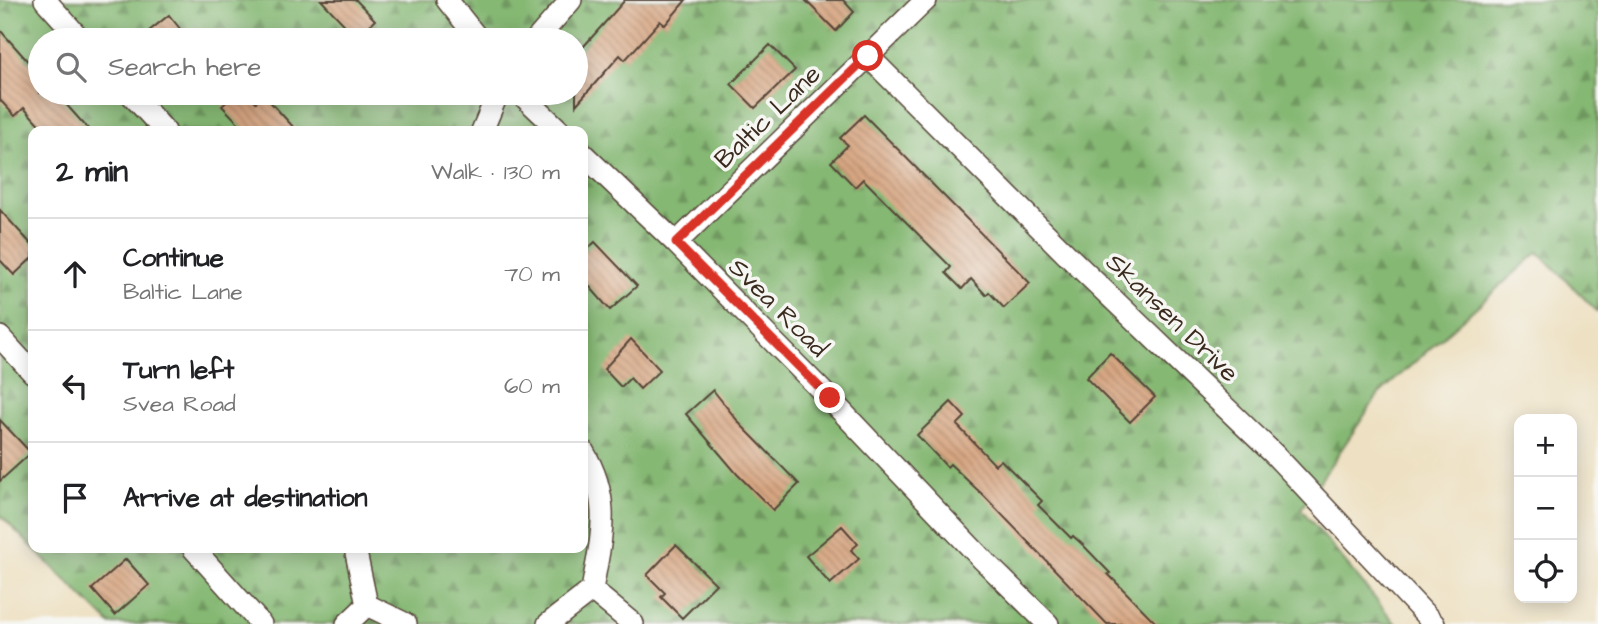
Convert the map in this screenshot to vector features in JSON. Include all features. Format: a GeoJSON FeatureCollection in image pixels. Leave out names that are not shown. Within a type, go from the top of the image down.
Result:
{"type":"FeatureCollection","features":[{"type":"Feature","properties":{"kind":"street"},"geometry":{"type":"LineString","coordinates":[[44,0],[70,28]]}},
{"type":"Feature","properties":{"kind":"street"},"geometry":{"type":"LineString","coordinates":[[447,0],[470,28]]}},
{"type":"Feature","properties":{"kind":"street"},"geometry":{"type":"LineString","coordinates":[[546,28],[571,0]]}},
{"type":"Feature","properties":{"kind":"street","name":"Baltic Lane"},"geometry":{"type":"LineString","coordinates":[[676,243],[926,0]]}},
{"type":"Feature","properties":{"kind":"street","name":"Skansen Drive"},"geometry":{"type":"LineString","coordinates":[[868,56],[1068,256],[1276,456],[1434,624]]}},
{"type":"Feature","properties":{"kind":"street"},"geometry":{"type":"LineString","coordinates":[[141,105],[160,126]]}},
{"type":"Feature","properties":{"kind":"street"},"geometry":{"type":"LineString","coordinates":[[484,126],[493,105]]}},
{"type":"Feature","properties":{"kind":"street"},"geometry":{"type":"LineString","coordinates":[[533,105],[555,126]]}},
{"type":"Feature","properties":{"kind":"street","name":"Svea Road"},"geometry":{"type":"LineString","coordinates":[[588,158],[830,398],[982,559],[1048,624]]}},
{"type":"Feature","properties":{"kind":"street"},"geometry":{"type":"LineString","coordinates":[[0,337],[28,368]]}},
{"type":"Feature","properties":{"kind":"street"},"geometry":{"type":"LineString","coordinates":[[548,624],[592,590],[602,540],[603,514],[599,487],[588,460]]}},
{"type":"Feature","properties":{"kind":"street"},"geometry":{"type":"LineString","coordinates":[[197,553],[261,624]]}},
{"type":"Feature","properties":{"kind":"street"},"geometry":{"type":"LineString","coordinates":[[356,553],[367,605]]}},
{"type":"Feature","properties":{"kind":"street"},"geometry":{"type":"LineString","coordinates":[[592,590],[633,624]]}},
{"type":"Feature","properties":{"kind":"street"},"geometry":{"type":"LineString","coordinates":[[347,624],[367,605]]}},
{"type":"Feature","properties":{"kind":"street"},"geometry":{"type":"LineString","coordinates":[[367,605],[406,624]]}},
{"type":"Feature","properties":{"kind":"green space"},"geometry":{"type":"Polygon","coordinates":[[[0,0],[1598,0],[1598,312],[1538,252],[1379,394],[1301,509],[1396,624],[110,624],[38,553],[588,553],[588,126],[28,126],[28,543],[0,515],[0,0]]]}},
{"type":"Feature","properties":{"kind":"building"},"geometry":{"type":"Polygon","coordinates":[[[321,0],[356,0],[375,20],[367,28],[348,28],[321,0]]]}},
{"type":"Feature","properties":{"kind":"building"},"geometry":{"type":"Polygon","coordinates":[[[625,0],[686,0],[665,25],[660,21],[625,60],[620,55],[588,91],[588,42],[625,0]]]}},
{"type":"Feature","properties":{"kind":"building"},"geometry":{"type":"Polygon","coordinates":[[[805,0],[843,0],[854,12],[836,31],[805,0]]]}},
{"type":"Feature","properties":{"kind":"building"},"geometry":{"type":"Polygon","coordinates":[[[169,15],[179,28],[153,28],[169,15]]]}},
{"type":"Feature","properties":{"kind":"building"},"geometry":{"type":"Polygon","coordinates":[[[0,30],[28,62],[28,105],[67,105],[86,126],[40,126],[24,108],[15,116],[0,100],[0,30]]]}},
{"type":"Feature","properties":{"kind":"building"},"geometry":{"type":"Polygon","coordinates":[[[770,45],[795,70],[755,108],[731,84],[770,45]]]}},
{"type":"Feature","properties":{"kind":"building"},"geometry":{"type":"Polygon","coordinates":[[[273,105],[292,126],[241,126],[222,106],[273,105]]]}},
{"type":"Feature","properties":{"kind":"building"},"geometry":{"type":"Polygon","coordinates":[[[864,115],[1030,283],[1004,308],[989,292],[986,295],[971,279],[962,289],[946,273],[951,267],[863,179],[855,187],[831,162],[848,145],[840,138],[864,115]]]}},
{"type":"Feature","properties":{"kind":"building"},"geometry":{"type":"Polygon","coordinates":[[[0,210],[28,241],[28,262],[14,275],[0,260],[0,210]]]}},
{"type":"Feature","properties":{"kind":"building"},"geometry":{"type":"Polygon","coordinates":[[[595,242],[637,286],[610,310],[588,285],[588,248],[595,242]]]}},
{"type":"Feature","properties":{"kind":"building"},"geometry":{"type":"Polygon","coordinates":[[[631,339],[660,370],[640,389],[630,378],[621,387],[604,369],[631,339]]]}},
{"type":"Feature","properties":{"kind":"building"},"geometry":{"type":"Polygon","coordinates":[[[1110,353],[1155,397],[1130,422],[1086,378],[1110,353]]]}},
{"type":"Feature","properties":{"kind":"building"},"geometry":{"type":"Polygon","coordinates":[[[713,390],[741,425],[799,484],[773,510],[737,474],[686,414],[713,390]]]}},
{"type":"Feature","properties":{"kind":"building"},"geometry":{"type":"Polygon","coordinates":[[[951,402],[965,417],[957,425],[995,465],[1001,460],[1042,501],[1038,505],[1071,538],[1073,536],[1083,545],[1157,624],[1107,624],[985,497],[950,464],[947,467],[917,435],[951,402]]]}},
{"type":"Feature","properties":{"kind":"building"},"geometry":{"type":"Polygon","coordinates":[[[0,420],[28,450],[28,456],[0,481],[0,420]]]}},
{"type":"Feature","properties":{"kind":"building"},"geometry":{"type":"Polygon","coordinates":[[[842,526],[858,544],[851,550],[859,559],[830,584],[806,556],[842,526]]]}},
{"type":"Feature","properties":{"kind":"building"},"geometry":{"type":"Polygon","coordinates":[[[676,545],[716,584],[682,618],[661,597],[665,593],[647,575],[676,545]]]}},
{"type":"Feature","properties":{"kind":"building"},"geometry":{"type":"Polygon","coordinates":[[[126,559],[149,585],[115,615],[92,589],[126,559]]]}},
{"type":"Feature","properties":{"kind":"route"},"geometry":{"type":"LineString","coordinates":[[830,398],[676,243],[868,56]]}}]}
